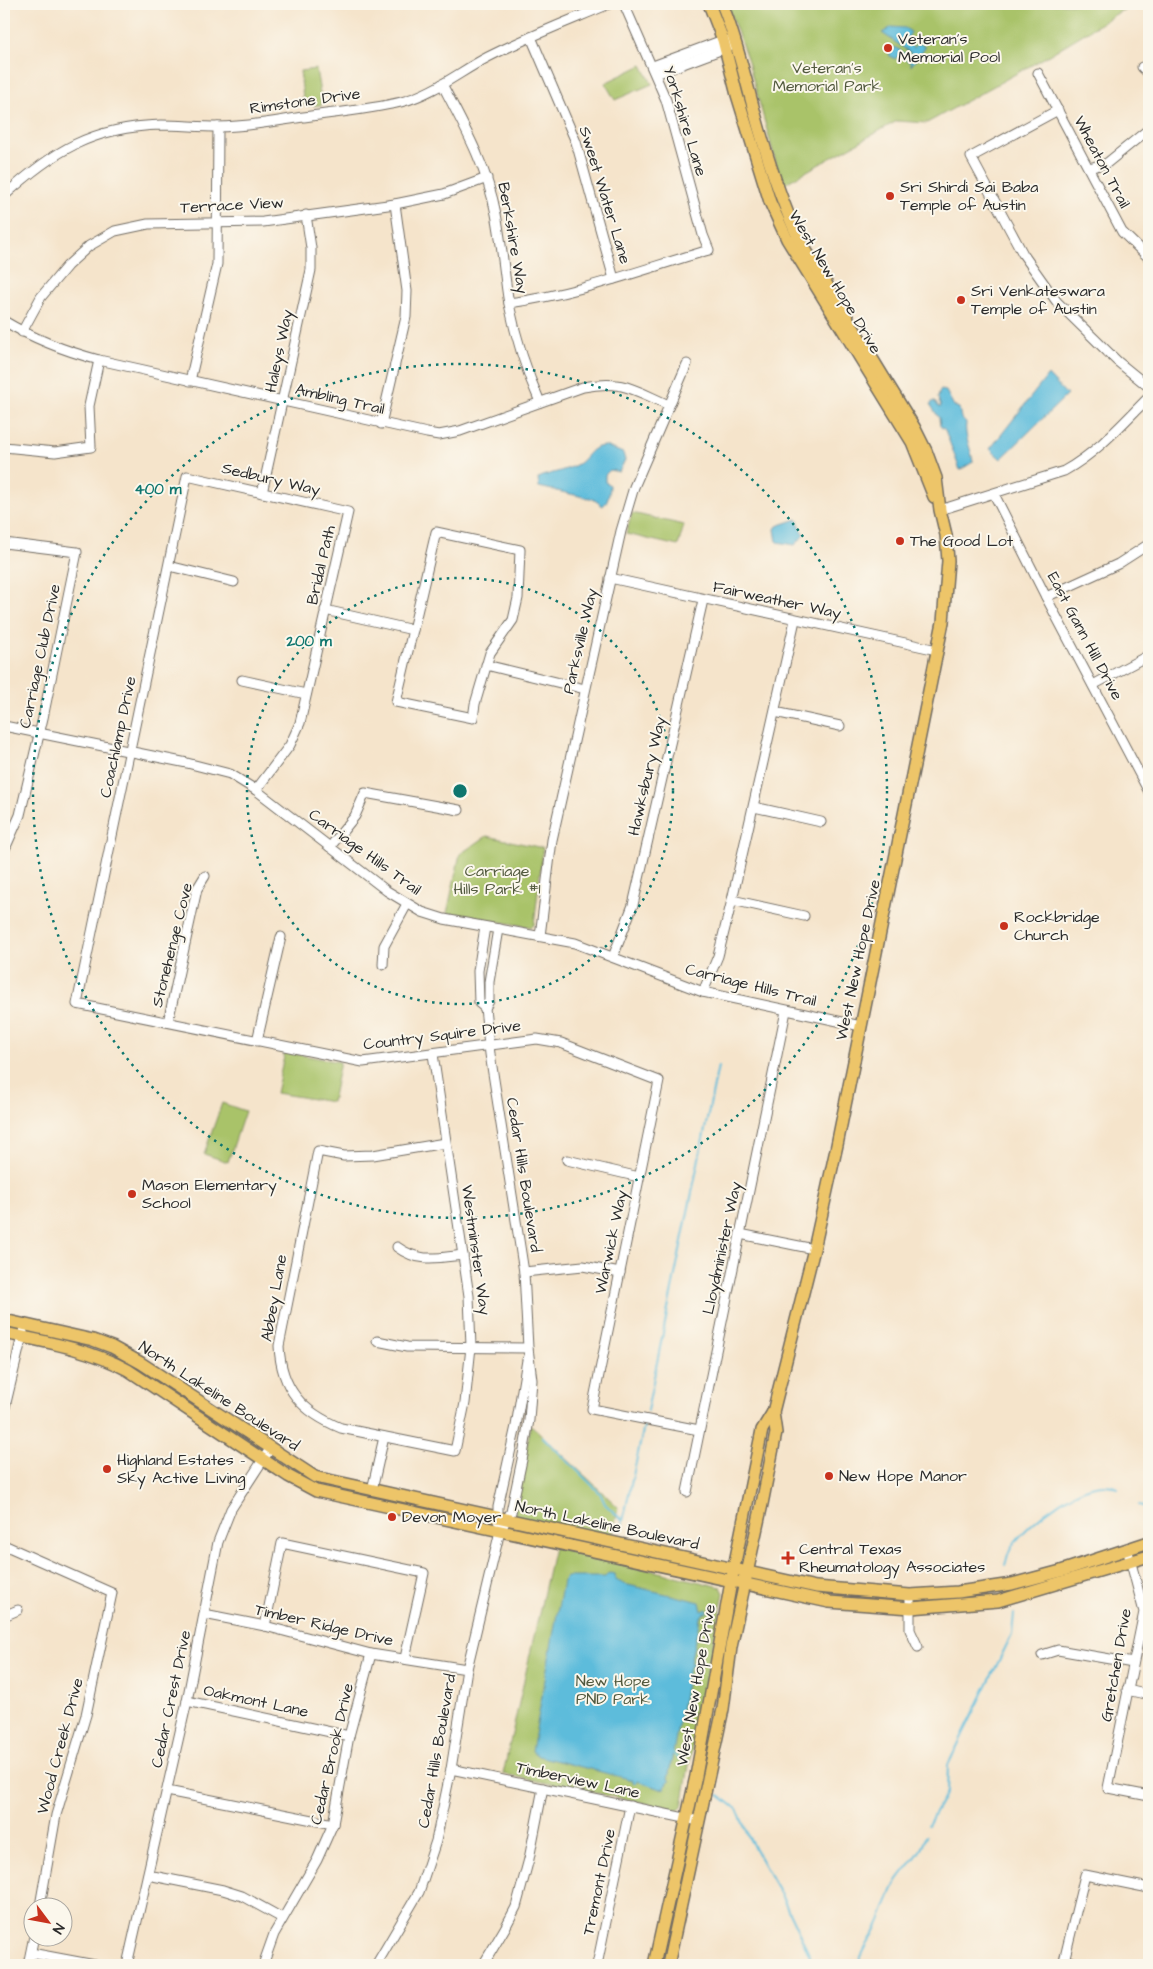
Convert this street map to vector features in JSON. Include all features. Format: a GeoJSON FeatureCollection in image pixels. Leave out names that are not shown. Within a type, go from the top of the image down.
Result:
{"type":"FeatureCollection","features":[{"type":"Feature","properties":{"kind":"main road","name":"West New Hope Drive"},"geometry":{"type":"LineString","coordinates":[[709,4],[725,44],[770,202],[783,232],[912,442],[940,510]]}},
{"type":"Feature","properties":{"kind":"main road","name":"West New Hope Drive"},"geometry":{"type":"LineString","coordinates":[[654,1965],[696,1776],[731,1582],[762,1430],[773,1412],[814,1249],[861,1026],[943,622],[948,561],[946,535],[940,510],[936,478],[926,451],[914,426],[799,239],[786,210],[754,110],[736,42],[722,4]]}},
{"type":"Feature","properties":{"kind":"main road","name":"North Lakeline Boulevard"},"geometry":{"type":"LineString","coordinates":[[4,1320],[68,1334],[112,1347],[141,1363],[315,1477],[816,1587],[910,1595],[958,1592],[1012,1584],[1061,1571],[1149,1542]]}},
{"type":"Feature","properties":{"kind":"main road","name":"North Lakeline Boulevard"},"geometry":{"type":"LineString","coordinates":[[4,1333],[84,1350],[108,1359],[128,1370],[302,1485],[316,1491],[829,1602],[911,1608],[998,1601],[1149,1556]]}},
{"type":"Feature","properties":{"kind":"main road","name":"West New Hope Drive"},"geometry":{"type":"LineString","coordinates":[[668,1965],[723,1710],[731,1647],[776,1433],[773,1412]]}},
{"type":"Feature","properties":{"kind":"main road"},"geometry":{"type":"LineString","coordinates":[[710,1695],[716,1706],[708,1745],[708,1752],[713,1757]]}},
{"type":"Feature","properties":{"kind":"street","name":"Rimstone Drive"},"geometry":{"type":"LineString","coordinates":[[4,196],[32,170],[49,158],[71,146],[109,131],[162,125],[218,127],[250,124],[400,102],[442,84],[488,57],[609,4]]}},
{"type":"Feature","properties":{"kind":"street","name":"Yorkshire Lane"},"geometry":{"type":"LineString","coordinates":[[614,279],[709,250],[703,235],[668,108],[655,70],[624,4]]}},
{"type":"Feature","properties":{"kind":"street","name":"Sweet Water Lane"},"geometry":{"type":"LineString","coordinates":[[531,37],[576,142],[614,279]]}},
{"type":"Feature","properties":{"kind":"street"},"geometry":{"type":"LineString","coordinates":[[655,70],[725,44],[736,42]]}},
{"type":"Feature","properties":{"kind":"street"},"geometry":{"type":"LineString","coordinates":[[1142,67],[1149,74]]}},
{"type":"Feature","properties":{"kind":"street","name":"Wheaton Trail"},"geometry":{"type":"LineString","coordinates":[[1038,72],[1122,232],[1149,258]]}},
{"type":"Feature","properties":{"kind":"street","name":"Berkshire Way"},"geometry":{"type":"LineString","coordinates":[[442,84],[462,122],[487,178],[496,213],[509,304],[518,341],[540,402]]}},
{"type":"Feature","properties":{"kind":"street"},"geometry":{"type":"LineString","coordinates":[[1058,110],[971,157],[1024,254],[1057,302],[1117,361],[1149,387]]}},
{"type":"Feature","properties":{"kind":"street"},"geometry":{"type":"LineString","coordinates":[[190,381],[215,272],[218,224],[218,127]]}},
{"type":"Feature","properties":{"kind":"street"},"geometry":{"type":"LineString","coordinates":[[1089,168],[1107,163],[1149,129]]}},
{"type":"Feature","properties":{"kind":"street","name":"Terrace View"},"geometry":{"type":"LineString","coordinates":[[22,332],[52,282],[78,255],[102,237],[123,229],[148,224],[263,222],[395,204],[444,194],[487,178]]}},
{"type":"Feature","properties":{"kind":"street"},"geometry":{"type":"LineString","coordinates":[[381,424],[406,309],[407,291],[395,204]]}},
{"type":"Feature","properties":{"kind":"street","name":"Haleys Way"},"geometry":{"type":"LineString","coordinates":[[262,493],[312,270],[306,215]]}},
{"type":"Feature","properties":{"kind":"street"},"geometry":{"type":"LineString","coordinates":[[509,304],[543,298],[614,279]]}},
{"type":"Feature","properties":{"kind":"street","name":"Ambling Trail"},"geometry":{"type":"LineString","coordinates":[[4,321],[22,332],[71,353],[381,424],[439,434],[460,431],[583,387],[598,384],[618,384],[669,405]]}},
{"type":"Feature","properties":{"kind":"street"},"geometry":{"type":"LineString","coordinates":[[4,447],[55,452],[91,447],[89,406],[99,360]]}},
{"type":"Feature","properties":{"kind":"street","name":"Parksville Way"},"geometry":{"type":"LineString","coordinates":[[540,936],[552,840],[621,531],[634,486],[687,364]]}},
{"type":"Feature","properties":{"kind":"street"},"geometry":{"type":"LineString","coordinates":[[940,510],[1064,470],[1083,460],[1099,447],[1149,397]]}},
{"type":"Feature","properties":{"kind":"street","name":"Sedbury Way"},"geometry":{"type":"LineString","coordinates":[[187,476],[348,512]]}},
{"type":"Feature","properties":{"kind":"street","name":"Coachlamp Drive"},"geometry":{"type":"LineString","coordinates":[[77,1004],[187,476]]}},
{"type":"Feature","properties":{"kind":"street","name":"East Gann Hill Drive"},"geometry":{"type":"LineString","coordinates":[[994,494],[1093,685],[1146,778],[1149,792]]}},
{"type":"Feature","properties":{"kind":"street","name":"Bridal Path"},"geometry":{"type":"LineString","coordinates":[[256,790],[296,735],[348,512]]}},
{"type":"Feature","properties":{"kind":"street"},"geometry":{"type":"LineString","coordinates":[[436,532],[520,550],[518,598],[512,620],[490,653],[473,718],[396,702],[413,630],[436,532]]}},
{"type":"Feature","properties":{"kind":"street","name":"Carriage Club Drive"},"geometry":{"type":"LineString","coordinates":[[4,543],[77,552],[20,815],[4,851]]}},
{"type":"Feature","properties":{"kind":"street"},"geometry":{"type":"LineString","coordinates":[[1046,597],[1118,564],[1149,544]]}},
{"type":"Feature","properties":{"kind":"street"},"geometry":{"type":"LineString","coordinates":[[169,566],[234,582]]}},
{"type":"Feature","properties":{"kind":"street","name":"Fairweather Way"},"geometry":{"type":"LineString","coordinates":[[610,578],[937,650]]}},
{"type":"Feature","properties":{"kind":"street","name":"Hawksbury Way"},"geometry":{"type":"LineString","coordinates":[[613,957],[633,905],[703,600]]}},
{"type":"Feature","properties":{"kind":"street"},"geometry":{"type":"LineString","coordinates":[[325,610],[413,630]]}},
{"type":"Feature","properties":{"kind":"street"},"geometry":{"type":"LineString","coordinates":[[703,992],[718,956],[734,895],[796,620]]}},
{"type":"Feature","properties":{"kind":"street"},"geometry":{"type":"LineString","coordinates":[[1093,685],[1149,655]]}},
{"type":"Feature","properties":{"kind":"street"},"geometry":{"type":"LineString","coordinates":[[486,665],[585,689]]}},
{"type":"Feature","properties":{"kind":"street"},"geometry":{"type":"LineString","coordinates":[[242,680],[306,694]]}},
{"type":"Feature","properties":{"kind":"street"},"geometry":{"type":"LineString","coordinates":[[777,706],[840,726]]}},
{"type":"Feature","properties":{"kind":"street","name":"Carriage Hills Trail"},"geometry":{"type":"LineString","coordinates":[[4,726],[187,763],[230,774],[256,790],[407,904],[444,919],[575,943],[703,992],[861,1026]]}},
{"type":"Feature","properties":{"kind":"street"},"geometry":{"type":"LineString","coordinates":[[330,847],[355,816],[365,793],[459,810]]}},
{"type":"Feature","properties":{"kind":"street"},"geometry":{"type":"LineString","coordinates":[[755,802],[821,822]]}},
{"type":"Feature","properties":{"kind":"street","name":"Stonehenge Cove"},"geometry":{"type":"LineString","coordinates":[[168,1022],[198,889],[205,876]]}},
{"type":"Feature","properties":{"kind":"street"},"geometry":{"type":"LineString","coordinates":[[734,895],[804,916]]}},
{"type":"Feature","properties":{"kind":"street"},"geometry":{"type":"LineString","coordinates":[[383,965],[384,946],[407,904]]}},
{"type":"Feature","properties":{"kind":"street","name":"Cedar Hills Boulevard"},"geometry":{"type":"LineString","coordinates":[[485,928],[478,982],[479,1002],[485,1008]]}},
{"type":"Feature","properties":{"kind":"street","name":"Cedar Hills Boulevard"},"geometry":{"type":"LineString","coordinates":[[498,929],[489,982],[489,1001],[485,1008],[524,1272],[528,1348],[532,1380],[529,1420],[511,1512],[502,1519]]}},
{"type":"Feature","properties":{"kind":"street"},"geometry":{"type":"LineString","coordinates":[[257,1041],[281,938]]}},
{"type":"Feature","properties":{"kind":"street","name":"Country Squire Drive"},"geometry":{"type":"LineString","coordinates":[[77,1004],[363,1062],[537,1039],[561,1043],[659,1081]]}},
{"type":"Feature","properties":{"kind":"street","name":"Lloydminister Way"},"geometry":{"type":"LineString","coordinates":[[687,1492],[786,1011]]}},
{"type":"Feature","properties":{"kind":"street","name":"Westminster Way"},"geometry":{"type":"LineString","coordinates":[[433,1054],[469,1296],[471,1347],[465,1403],[454,1450]]}},
{"type":"Feature","properties":{"kind":"street","name":"Warwick Way"},"geometry":{"type":"LineString","coordinates":[[659,1081],[592,1410],[699,1430]]}},
{"type":"Feature","properties":{"kind":"street","name":"Abbey Lane"},"geometry":{"type":"LineString","coordinates":[[445,1143],[373,1155],[344,1156],[318,1151],[280,1332],[279,1346],[282,1372],[294,1396],[314,1415],[341,1428],[454,1450]]}},
{"type":"Feature","properties":{"kind":"street"},"geometry":{"type":"LineString","coordinates":[[567,1160],[640,1177]]}},
{"type":"Feature","properties":{"kind":"street"},"geometry":{"type":"LineString","coordinates":[[740,1234],[814,1249]]}},
{"type":"Feature","properties":{"kind":"street"},"geometry":{"type":"LineString","coordinates":[[397,1246],[407,1254],[419,1258],[463,1255]]}},
{"type":"Feature","properties":{"kind":"street"},"geometry":{"type":"LineString","coordinates":[[524,1272],[583,1266],[620,1273]]}},
{"type":"Feature","properties":{"kind":"street"},"geometry":{"type":"LineString","coordinates":[[4,1411],[25,1325]]}},
{"type":"Feature","properties":{"kind":"street"},"geometry":{"type":"LineString","coordinates":[[377,1341],[407,1347],[528,1348]]}},
{"type":"Feature","properties":{"kind":"street","name":"Cedar Hills Boulevard"},"geometry":{"type":"LineString","coordinates":[[376,1965],[419,1892],[436,1841],[451,1769],[467,1669],[500,1531],[528,1348]]}},
{"type":"Feature","properties":{"kind":"street"},"geometry":{"type":"LineString","coordinates":[[372,1490],[384,1437]]}},
{"type":"Feature","properties":{"kind":"street","name":"Cedar Crest Drive"},"geometry":{"type":"LineString","coordinates":[[126,1965],[187,1701],[218,1542],[224,1524],[239,1495],[270,1449]]}},
{"type":"Feature","properties":{"kind":"street"},"geometry":{"type":"LineString","coordinates":[[265,1626],[282,1543],[424,1573],[405,1658]]}},
{"type":"Feature","properties":{"kind":"street","name":"Wood Creek Drive"},"geometry":{"type":"LineString","coordinates":[[4,1545],[112,1594],[86,1715],[56,1815],[42,1896]]}},
{"type":"Feature","properties":{"kind":"street","name":"Gretchen Drive"},"geometry":{"type":"LineString","coordinates":[[1127,1548],[1146,1612],[1127,1690],[1108,1788],[1149,1796]]}},
{"type":"Feature","properties":{"kind":"street"},"geometry":{"type":"LineString","coordinates":[[910,1595],[910,1630],[918,1647]]}},
{"type":"Feature","properties":{"kind":"street"},"geometry":{"type":"LineString","coordinates":[[4,1616],[18,1610]]}},
{"type":"Feature","properties":{"kind":"street","name":"Timber Ridge Drive"},"geometry":{"type":"LineString","coordinates":[[204,1614],[265,1626],[371,1654],[467,1669]]}},
{"type":"Feature","properties":{"kind":"street"},"geometry":{"type":"LineString","coordinates":[[1042,1655],[1058,1650],[1133,1663]]}},
{"type":"Feature","properties":{"kind":"street","name":"Cedar Brook Drive"},"geometry":{"type":"LineString","coordinates":[[263,1965],[282,1918],[318,1860],[334,1824],[349,1736],[371,1654]]}},
{"type":"Feature","properties":{"kind":"street"},"geometry":{"type":"LineString","coordinates":[[1127,1690],[1149,1695]]}},
{"type":"Feature","properties":{"kind":"street","name":"Oakmont Lane"},"geometry":{"type":"LineString","coordinates":[[187,1701],[349,1736]]}},
{"type":"Feature","properties":{"kind":"street","name":"Timberview Lane"},"geometry":{"type":"LineString","coordinates":[[451,1769],[699,1821]]}},
{"type":"Feature","properties":{"kind":"street"},"geometry":{"type":"LineString","coordinates":[[483,1965],[516,1907],[529,1859],[543,1788]]}},
{"type":"Feature","properties":{"kind":"street"},"geometry":{"type":"LineString","coordinates":[[167,1791],[334,1824]]}},
{"type":"Feature","properties":{"kind":"street","name":"Tremont Drive"},"geometry":{"type":"LineString","coordinates":[[597,1965],[630,1806]]}},
{"type":"Feature","properties":{"kind":"street"},"geometry":{"type":"LineString","coordinates":[[148,1875],[223,1890],[242,1896],[282,1918]]}},
{"type":"Feature","properties":{"kind":"street"},"geometry":{"type":"LineString","coordinates":[[1085,1965],[1064,1963],[1085,1875],[1149,1888]]}},
{"type":"Feature","properties":{"kind":"street"},"geometry":{"type":"LineString","coordinates":[[28,1965],[32,1946]]}},
{"type":"Feature","properties":{"kind":"street"},"geometry":{"type":"LineString","coordinates":[[31,1952],[95,1965]]}},
{"type":"Feature","properties":{"kind":"green space","name":"Veteran's Memorial Park"},"geometry":{"type":"Polygon","coordinates":[[[727,4],[1146,4],[1121,11],[1039,61],[927,123],[897,121],[782,185],[748,61],[727,4]]]}},
{"type":"Feature","properties":{"kind":"green space"},"geometry":{"type":"Polygon","coordinates":[[[642,65],[652,84],[615,100],[605,83],[642,65]]]}},
{"type":"Feature","properties":{"kind":"green space"},"geometry":{"type":"Polygon","coordinates":[[[316,69],[322,105],[304,106],[300,71],[316,69]]]}},
{"type":"Feature","properties":{"kind":"green space"},"geometry":{"type":"Polygon","coordinates":[[[632,513],[684,525],[678,546],[626,534],[632,513]]]}},
{"type":"Feature","properties":{"kind":"green space","name":"Carriage Hills Park #1"},"geometry":{"type":"Polygon","coordinates":[[[487,836],[543,848],[534,925],[531,927],[447,913],[460,854],[487,836]]]}},
{"type":"Feature","properties":{"kind":"green space"},"geometry":{"type":"Polygon","coordinates":[[[285,1052],[340,1062],[332,1102],[276,1093],[285,1052]]]}},
{"type":"Feature","properties":{"kind":"green space"},"geometry":{"type":"Polygon","coordinates":[[[222,1103],[245,1111],[228,1162],[204,1154],[222,1103]]]}},
{"type":"Feature","properties":{"kind":"green space"},"geometry":{"type":"Polygon","coordinates":[[[531,1425],[618,1507],[612,1538],[519,1518],[515,1515],[514,1508],[531,1425]]]}},
{"type":"Feature","properties":{"kind":"green space","name":"New Hope PND Park"},"geometry":{"type":"Polygon","coordinates":[[[554,1547],[721,1587],[724,1593],[693,1741],[682,1807],[679,1810],[503,1774],[554,1547]]]}},
{"type":"Feature","properties":{"kind":"water"},"geometry":{"type":"Polygon","coordinates":[[[892,27],[905,28],[911,32],[906,41],[914,48],[918,42],[925,47],[911,66],[911,63],[899,55],[895,59],[889,55],[889,52],[895,47],[909,56],[911,53],[882,33],[892,27]]]}},
{"type":"Feature","properties":{"kind":"water"},"geometry":{"type":"Polygon","coordinates":[[[1048,375],[1067,395],[1001,459],[990,449],[1048,375]]]}},
{"type":"Feature","properties":{"kind":"water"},"geometry":{"type":"Polygon","coordinates":[[[940,390],[946,391],[954,406],[959,408],[961,418],[966,423],[966,433],[973,462],[960,470],[945,430],[940,426],[939,418],[930,404],[934,401],[941,407],[938,398],[940,390]]]}},
{"type":"Feature","properties":{"kind":"water"},"geometry":{"type":"Polygon","coordinates":[[[605,446],[623,453],[625,460],[619,472],[610,470],[605,475],[605,482],[610,487],[603,506],[593,499],[539,487],[538,479],[542,476],[576,465],[595,448],[605,446]]]}},
{"type":"Feature","properties":{"kind":"water"},"geometry":{"type":"Polygon","coordinates":[[[797,519],[804,535],[795,545],[777,542],[775,529],[777,526],[797,519]]]}},
{"type":"Feature","properties":{"kind":"water","name":"New Hope PND Park"},"geometry":{"type":"Polygon","coordinates":[[[609,1573],[615,1574],[616,1580],[624,1584],[700,1602],[702,1611],[707,1609],[708,1612],[700,1618],[690,1663],[696,1663],[689,1667],[668,1779],[670,1781],[667,1782],[665,1788],[660,1789],[637,1781],[635,1784],[633,1780],[538,1756],[532,1751],[563,1581],[567,1577],[605,1577],[609,1573]]]}},
{"type":"Feature","properties":{"kind":"waterway"},"geometry":{"type":"LineString","coordinates":[[647,1411],[718,1066]]}},
{"type":"Feature","properties":{"kind":"waterway"},"geometry":{"type":"LineString","coordinates":[[621,1530],[644,1426]]}},
{"type":"Feature","properties":{"kind":"waterway"},"geometry":{"type":"LineString","coordinates":[[542,1436],[600,1493],[605,1504],[623,1521]]}},
{"type":"Feature","properties":{"kind":"waterway"},"geometry":{"type":"LineString","coordinates":[[1005,1565],[1011,1548],[1020,1536],[1060,1502],[1075,1493],[1091,1487],[1105,1485],[1118,1488]]}},
{"type":"Feature","properties":{"kind":"waterway"},"geometry":{"type":"LineString","coordinates":[[1139,1505],[1149,1508]]}},
{"type":"Feature","properties":{"kind":"waterway"},"geometry":{"type":"LineString","coordinates":[[928,1825],[947,1792],[948,1765],[1012,1634],[1014,1614]]}},
{"type":"Feature","properties":{"kind":"waterway"},"geometry":{"type":"LineString","coordinates":[[672,1752],[679,1760]]}},
{"type":"Feature","properties":{"kind":"waterway"},"geometry":{"type":"LineString","coordinates":[[719,1795],[737,1809],[750,1840],[781,1895],[814,1965]]}},
{"type":"Feature","properties":{"kind":"waterway"},"geometry":{"type":"LineString","coordinates":[[858,1965],[880,1921],[894,1887],[918,1854],[926,1836]]}},
{"type":"Feature","properties":{"kind":"place","name":"Veteran's Memorial Pool"},"geometry":{"type":"Point","coordinates":[888,48]}},
{"type":"Feature","properties":{"kind":"place","name":"Sri Shirdi Sai Baba Temple of Austin"},"geometry":{"type":"Point","coordinates":[890,196]}},
{"type":"Feature","properties":{"kind":"place","name":"Sri Venkateswara Temple of Austin"},"geometry":{"type":"Point","coordinates":[961,300]}},
{"type":"Feature","properties":{"kind":"place","name":"The Good Lot"},"geometry":{"type":"Point","coordinates":[900,541]}},
{"type":"Feature","properties":{"kind":"place","name":"Rockbridge Church"},"geometry":{"type":"Point","coordinates":[1004,926]}},
{"type":"Feature","properties":{"kind":"place","name":"Mason Elementary School"},"geometry":{"type":"Point","coordinates":[132,1194]}},
{"type":"Feature","properties":{"kind":"place","name":"Highland Estates - Sky Active Living"},"geometry":{"type":"Point","coordinates":[107,1469]}},
{"type":"Feature","properties":{"kind":"place","name":"New Hope Manor"},"geometry":{"type":"Point","coordinates":[829,1476]}},
{"type":"Feature","properties":{"kind":"place","name":"Devon Moyer"},"geometry":{"type":"Point","coordinates":[392,1517]}},
{"type":"Feature","properties":{"kind":"place","name":"Central Texas Rheumatology Associates"},"geometry":{"type":"Point","coordinates":[788,1558]}}]}
